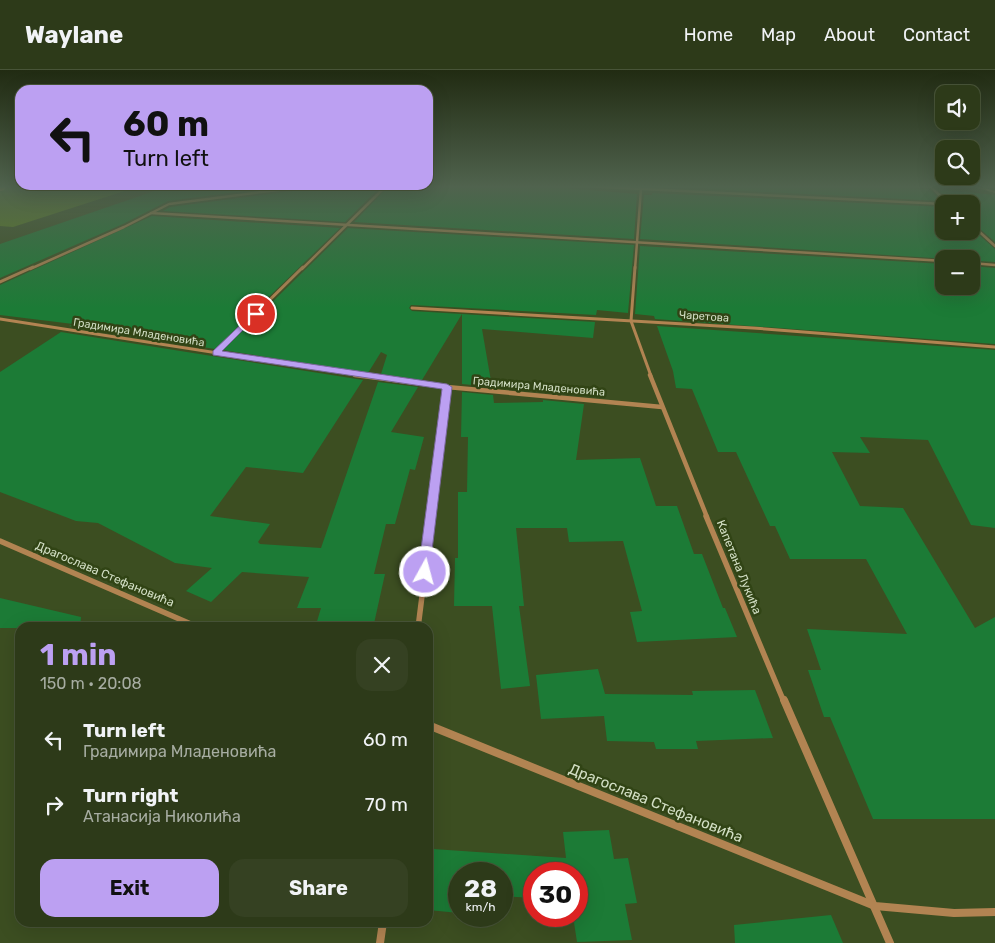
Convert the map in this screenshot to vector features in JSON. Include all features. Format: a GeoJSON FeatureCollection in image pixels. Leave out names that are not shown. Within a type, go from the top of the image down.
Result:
{"type":"FeatureCollection","features":[{"type":"Feature","properties":{"kind":"street"},"geometry":{"type":"LineString","coordinates":[[0,282],[124,227]]}},
{"type":"Feature","properties":{"kind":"street"},"geometry":{"type":"LineString","coordinates":[[216,353],[346,227]]}},
{"type":"Feature","properties":{"kind":"street"},"geometry":{"type":"LineString","coordinates":[[377,227],[935,260]]}},
{"type":"Feature","properties":{"kind":"street","name":"Капетана Лукића"},"geometry":{"type":"LineString","coordinates":[[637,227],[632,321],[662,407],[748,619],[890,943]]}},
{"type":"Feature","properties":{"kind":"street"},"geometry":{"type":"LineString","coordinates":[[980,232],[995,246]]}},
{"type":"Feature","properties":{"kind":"street"},"geometry":{"type":"LineString","coordinates":[[980,264],[995,265]]}},
{"type":"Feature","properties":{"kind":"street","name":"Чаретова"},"geometry":{"type":"LineString","coordinates":[[412,308],[632,321],[995,347]]}},
{"type":"Feature","properties":{"kind":"street","name":"Градимира Младеновића"},"geometry":{"type":"LineString","coordinates":[[0,319],[447,387],[662,407]]}},
{"type":"Feature","properties":{"kind":"street"},"geometry":{"type":"LineString","coordinates":[[419,622],[447,387]]}},
{"type":"Feature","properties":{"kind":"street","name":"Драгослава Стефановића"},"geometry":{"type":"LineString","coordinates":[[0,541],[186,622]]}},
{"type":"Feature","properties":{"kind":"street","name":"Драгослава Стефановића"},"geometry":{"type":"LineString","coordinates":[[433,728],[875,906],[954,913],[995,912]]}},
{"type":"Feature","properties":{"kind":"street"},"geometry":{"type":"LineString","coordinates":[[380,943],[382,927]]}},
{"type":"Feature","properties":{"kind":"building"},"geometry":{"type":"Polygon","coordinates":[[[50,227],[117,227],[0,278],[0,244],[50,227]]]}},
{"type":"Feature","properties":{"kind":"building"},"geometry":{"type":"Polygon","coordinates":[[[128,227],[340,228],[215,349],[69,326],[73,324],[0,315],[0,285],[128,227]]]}},
{"type":"Feature","properties":{"kind":"building"},"geometry":{"type":"Polygon","coordinates":[[[432,227],[635,227],[634,239],[432,227]]]}},
{"type":"Feature","properties":{"kind":"building"},"geometry":{"type":"Polygon","coordinates":[[[641,227],[935,227],[935,240],[980,240],[980,236],[995,249],[995,262],[980,261],[980,250],[935,250],[935,258],[640,239],[641,227]]]}},
{"type":"Feature","properties":{"kind":"building"},"geometry":{"type":"Polygon","coordinates":[[[980,227],[995,227],[995,242],[980,227]]]}},
{"type":"Feature","properties":{"kind":"building"},"geometry":{"type":"Polygon","coordinates":[[[348,228],[634,245],[628,313],[597,310],[596,315],[411,305],[409,308],[412,311],[462,314],[422,380],[381,374],[387,355],[381,352],[368,373],[223,350],[348,228]]]}},
{"type":"Feature","properties":{"kind":"building"},"geometry":{"type":"Polygon","coordinates":[[[640,246],[935,263],[935,295],[980,295],[980,267],[995,268],[995,344],[655,319],[654,316],[635,314],[640,246]]]}},
{"type":"Feature","properties":{"kind":"building"},"geometry":{"type":"Polygon","coordinates":[[[462,314],[595,322],[593,338],[482,329],[492,387],[462,384],[462,314]]]}},
{"type":"Feature","properties":{"kind":"building"},"geometry":{"type":"Polygon","coordinates":[[[657,326],[995,350],[995,528],[971,525],[928,440],[860,437],[870,453],[832,452],[860,506],[903,508],[975,628],[995,617],[995,819],[873,819],[830,717],[824,717],[808,670],[821,670],[807,629],[907,634],[866,559],[790,559],[775,526],[770,526],[736,452],[718,452],[692,389],[676,388],[673,371],[657,326]]]}},
{"type":"Feature","properties":{"kind":"building"},"geometry":{"type":"Polygon","coordinates":[[[61,332],[363,380],[303,473],[246,467],[210,516],[270,524],[258,542],[260,544],[321,548],[378,382],[418,387],[391,432],[424,437],[415,470],[410,469],[395,524],[386,524],[374,574],[385,574],[374,622],[317,622],[321,608],[297,608],[309,577],[242,572],[211,602],[186,591],[212,568],[175,563],[98,523],[76,521],[0,492],[0,372],[61,332]]]}},
{"type":"Feature","properties":{"kind":"building"},"geometry":{"type":"Polygon","coordinates":[[[462,392],[493,395],[494,403],[543,402],[543,400],[584,404],[576,460],[640,458],[656,506],[677,506],[694,554],[702,554],[723,608],[725,608],[737,637],[637,642],[630,612],[642,611],[623,541],[569,542],[567,528],[516,528],[524,606],[519,606],[530,686],[501,689],[492,606],[454,606],[455,558],[458,558],[458,492],[467,492],[468,437],[461,437],[462,392]]]}},
{"type":"Feature","properties":{"kind":"building"},"geometry":{"type":"Polygon","coordinates":[[[0,598],[81,617],[81,622],[15,622],[15,628],[0,628],[0,598]]]}},
{"type":"Feature","properties":{"kind":"building"},"geometry":{"type":"Polygon","coordinates":[[[598,669],[605,694],[693,695],[692,691],[755,690],[773,738],[696,741],[698,749],[656,749],[654,742],[607,741],[604,716],[541,719],[536,675],[598,669]]]}},
{"type":"Feature","properties":{"kind":"building"},"geometry":{"type":"Polygon","coordinates":[[[609,830],[614,859],[628,858],[637,903],[625,904],[632,940],[577,942],[575,927],[588,927],[588,862],[523,862],[523,897],[513,897],[513,862],[448,862],[448,912],[433,910],[433,849],[566,858],[563,832],[609,830]]]}},
{"type":"Feature","properties":{"kind":"building"},"geometry":{"type":"Polygon","coordinates":[[[831,915],[843,943],[735,943],[734,925],[831,915]]]}},
{"type":"Feature","properties":{"kind":"route"},"geometry":{"type":"LineString","coordinates":[[256,314],[216,353],[348,374],[447,387],[425,572]]}}]}
